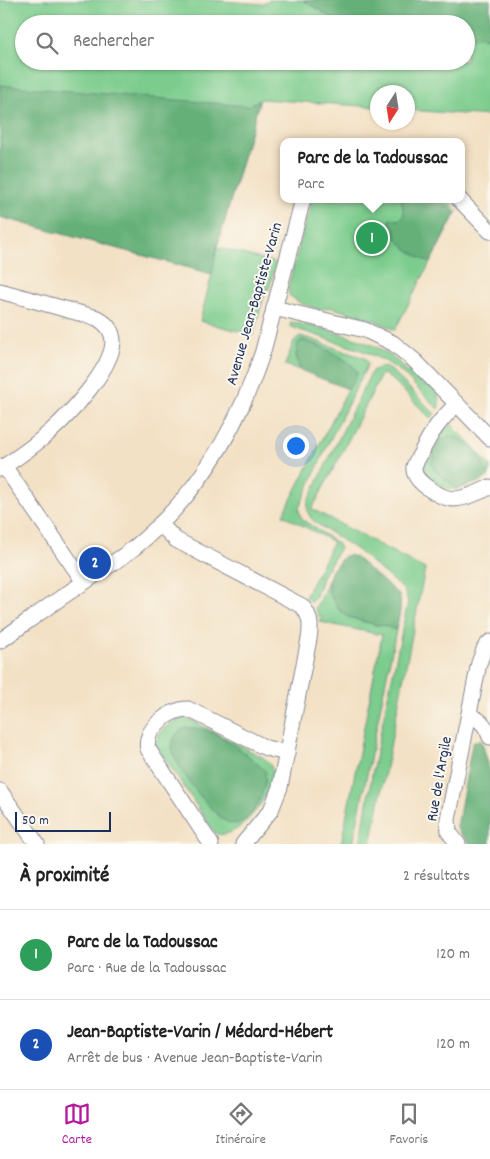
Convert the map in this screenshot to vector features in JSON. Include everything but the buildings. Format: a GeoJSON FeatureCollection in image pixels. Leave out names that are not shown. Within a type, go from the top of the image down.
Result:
{"type":"FeatureCollection","features":[{"type":"Feature","properties":{"kind":"street","name":"Avenue Jean-Baptiste-Varin"},"geometry":{"type":"LineString","coordinates":[[0,641],[128,552],[160,524],[203,474],[235,422],[245,400],[258,364],[302,203]]}},
{"type":"Feature","properties":{"kind":"street"},"geometry":{"type":"LineString","coordinates":[[463,203],[490,231]]}},
{"type":"Feature","properties":{"kind":"street"},"geometry":{"type":"LineString","coordinates":[[0,291],[97,318],[110,330],[113,341],[107,360],[78,404],[48,434],[2,468],[84,582]]}},
{"type":"Feature","properties":{"kind":"street"},"geometry":{"type":"LineString","coordinates":[[274,308],[365,330],[384,338],[415,361],[490,438]]}},
{"type":"Feature","properties":{"kind":"street"},"geometry":{"type":"LineString","coordinates":[[457,404],[440,420],[431,432],[414,468],[416,478],[425,486],[445,497],[454,499],[490,487]]}},
{"type":"Feature","properties":{"kind":"street"},"geometry":{"type":"LineString","coordinates":[[160,524],[176,540],[297,603],[309,616],[310,630],[287,753],[276,799],[265,818],[243,844]]}},
{"type":"Feature","properties":{"kind":"street","name":"Rue de l'Argile"},"geometry":{"type":"LineString","coordinates":[[458,844],[449,832],[448,819],[482,654],[485,646],[490,642]]}},
{"type":"Feature","properties":{"kind":"street"},"geometry":{"type":"LineString","coordinates":[[211,844],[148,749],[147,743],[150,731],[174,712],[188,709],[266,748],[287,753]]}},
{"type":"Feature","properties":{"kind":"street"},"geometry":{"type":"LineString","coordinates":[[469,716],[478,719],[482,723],[490,737]]}},
{"type":"Feature","properties":{"kind":"street"},"geometry":{"type":"LineString","coordinates":[[0,790],[36,844]]}},
{"type":"Feature","properties":{"kind":"green space"},"geometry":{"type":"Polygon","coordinates":[[[0,0],[211,0],[262,4],[270,0],[303,0],[327,15],[15,15],[15,70],[475,70],[475,38],[490,37],[490,116],[415,111],[415,85],[370,85],[370,107],[260,99],[217,247],[276,263],[269,289],[266,289],[253,335],[200,321],[212,274],[0,217],[0,0]]]}},
{"type":"Feature","properties":{"kind":"green space"},"geometry":{"type":"Polygon","coordinates":[[[303,0],[490,0],[490,37],[475,38],[475,15],[327,15],[303,0]]]}},
{"type":"Feature","properties":{"kind":"green space"},"geometry":{"type":"Polygon","coordinates":[[[0,85],[248,106],[260,99],[217,247],[212,274],[0,217],[0,85]]]}},
{"type":"Feature","properties":{"kind":"green space"},"geometry":{"type":"Polygon","coordinates":[[[311,203],[449,203],[457,211],[395,330],[354,314],[329,307],[321,310],[300,303],[289,295],[288,287],[311,203]]]}},
{"type":"Feature","properties":{"kind":"green space"},"geometry":{"type":"Polygon","coordinates":[[[402,203],[444,203],[455,213],[430,263],[411,252],[396,237],[395,230],[389,220],[392,218],[401,219],[404,214],[402,203]]]}},
{"type":"Feature","properties":{"kind":"green space"},"geometry":{"type":"Polygon","coordinates":[[[291,322],[354,338],[387,353],[422,384],[429,386],[437,392],[439,399],[438,409],[400,371],[385,361],[361,350],[297,329],[290,326],[291,322]]]}},
{"type":"Feature","properties":{"kind":"green space"},"geometry":{"type":"Polygon","coordinates":[[[300,336],[365,358],[368,364],[328,444],[299,508],[303,520],[337,543],[340,548],[323,575],[316,596],[311,602],[305,597],[333,542],[283,515],[357,375],[351,364],[322,347],[303,340],[296,354],[300,370],[285,365],[294,341],[300,336]]]}},
{"type":"Feature","properties":{"kind":"green space"},"geometry":{"type":"Polygon","coordinates":[[[302,340],[332,353],[354,367],[357,372],[356,376],[348,389],[300,370],[296,354],[298,343],[302,340]]]}},
{"type":"Feature","properties":{"kind":"green space"},"geometry":{"type":"Polygon","coordinates":[[[385,367],[394,373],[435,414],[430,418],[396,383],[382,373],[312,509],[425,569],[371,844],[360,844],[374,763],[408,602],[404,590],[357,550],[316,523],[309,516],[307,508],[308,501],[372,371],[385,367]]]}},
{"type":"Feature","properties":{"kind":"green space"},"geometry":{"type":"Polygon","coordinates":[[[451,424],[471,444],[490,466],[489,476],[477,452],[432,466],[435,471],[458,489],[438,484],[429,478],[424,470],[425,464],[442,432],[451,424]]]}},
{"type":"Feature","properties":{"kind":"green space"},"geometry":{"type":"Polygon","coordinates":[[[449,435],[465,441],[475,450],[489,476],[481,481],[458,489],[435,471],[432,466],[432,460],[440,441],[449,435]]]}},
{"type":"Feature","properties":{"kind":"green space"},"geometry":{"type":"Polygon","coordinates":[[[344,556],[355,557],[399,595],[400,608],[396,630],[348,617],[340,611],[329,594],[328,581],[332,570],[344,556]]]}},
{"type":"Feature","properties":{"kind":"green space"},"geometry":{"type":"Polygon","coordinates":[[[328,581],[328,590],[340,611],[358,620],[377,625],[382,624],[396,630],[353,844],[341,844],[382,635],[320,622],[319,620],[323,620],[322,617],[319,617],[315,608],[328,581]]]}},
{"type":"Feature","properties":{"kind":"green space"},"geometry":{"type":"Polygon","coordinates":[[[184,718],[264,758],[271,767],[273,774],[267,793],[252,815],[233,831],[224,834],[215,833],[156,745],[158,736],[165,728],[184,718]]]}},
{"type":"Feature","properties":{"kind":"green space"},"geometry":{"type":"Polygon","coordinates":[[[185,728],[197,728],[216,734],[246,754],[266,772],[264,789],[257,805],[247,818],[241,822],[234,824],[220,817],[193,787],[178,764],[173,754],[173,740],[185,728]]]}},
{"type":"Feature","properties":{"kind":"green space"},"geometry":{"type":"Polygon","coordinates":[[[480,740],[490,771],[490,844],[470,844],[458,831],[457,827],[472,744],[474,741],[480,740]]]}},
{"type":"Feature","properties":{"kind":"place","name":"Parc de la Tadoussac"},"geometry":{"type":"Point","coordinates":[372,238]}},
{"type":"Feature","properties":{"kind":"place","name":"Jean-Baptiste-Varin / Médard-Hébert"},"geometry":{"type":"Point","coordinates":[95,563]}}]}
